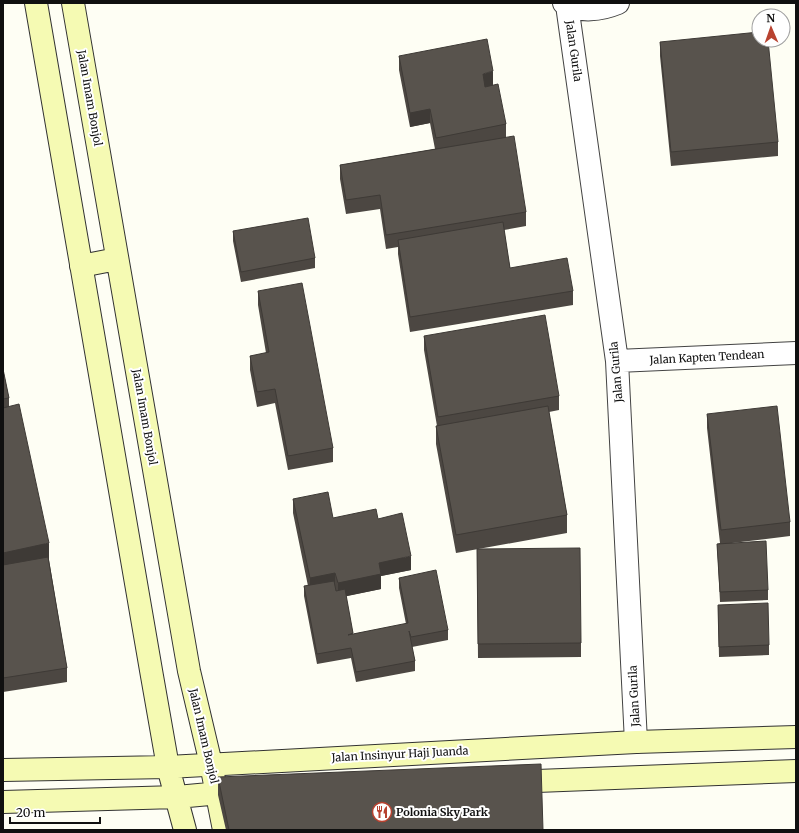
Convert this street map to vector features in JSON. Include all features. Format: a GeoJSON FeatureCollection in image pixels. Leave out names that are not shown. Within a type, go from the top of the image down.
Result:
{"type":"FeatureCollection","features":[{"type":"Feature","properties":{"kind":"main road"},"geometry":{"type":"LineString","coordinates":[[36,3],[168,767],[177,796],[184,830]]}},
{"type":"Feature","properties":{"kind":"main road","name":"Jalan Imam Bonjol"},"geometry":{"type":"LineString","coordinates":[[73,3],[189,671],[211,764],[224,830]]}},
{"type":"Feature","properties":{"kind":"main road"},"geometry":{"type":"LineString","coordinates":[[81,266],[118,259]]}},
{"type":"Feature","properties":{"kind":"main road","name":"Jalan Insinyur Haji Juanda"},"geometry":{"type":"LineString","coordinates":[[3,770],[168,767],[636,742],[796,737]]}},
{"type":"Feature","properties":{"kind":"main road"},"geometry":{"type":"LineString","coordinates":[[494,783],[796,771]]}},
{"type":"Feature","properties":{"kind":"main road"},"geometry":{"type":"LineString","coordinates":[[3,802],[248,792]]}},
{"type":"Feature","properties":{"kind":"street"},"geometry":{"type":"LineString","coordinates":[[566,4],[585,10],[604,8],[618,3]]}},
{"type":"Feature","properties":{"kind":"street","name":"Jalan Gurila"},"geometry":{"type":"LineString","coordinates":[[566,4],[617,361],[636,742]]}},
{"type":"Feature","properties":{"kind":"street","name":"Jalan Kapten Tendean"},"geometry":{"type":"LineString","coordinates":[[617,361],[796,352]]}},
{"type":"Feature","properties":{"kind":"building"},"geometry":{"type":"Polygon","coordinates":[[[751,33],[751,48],[769,48],[778,142],[671,152],[660,42],[751,33]]]}},
{"type":"Feature","properties":{"kind":"building"},"geometry":{"type":"Polygon","coordinates":[[[487,39],[493,71],[483,74],[485,87],[498,84],[506,124],[436,138],[430,109],[410,113],[399,56],[487,39]]]}},
{"type":"Feature","properties":{"kind":"building"},"geometry":{"type":"Polygon","coordinates":[[[514,136],[526,212],[386,235],[380,195],[346,200],[340,165],[514,136]]]}},
{"type":"Feature","properties":{"kind":"building"},"geometry":{"type":"Polygon","coordinates":[[[308,218],[315,258],[241,272],[233,231],[308,218]]]}},
{"type":"Feature","properties":{"kind":"building"},"geometry":{"type":"Polygon","coordinates":[[[503,222],[510,268],[567,258],[573,291],[410,317],[398,240],[503,222]]]}},
{"type":"Feature","properties":{"kind":"building"},"geometry":{"type":"Polygon","coordinates":[[[302,283],[333,448],[288,456],[275,389],[257,392],[250,356],[269,352],[258,291],[302,283]]]}},
{"type":"Feature","properties":{"kind":"building"},"geometry":{"type":"Polygon","coordinates":[[[545,315],[559,396],[438,417],[424,336],[545,315]]]}},
{"type":"Feature","properties":{"kind":"building"},"geometry":{"type":"Polygon","coordinates":[[[3,369],[9,398],[3,399],[3,369]]]}},
{"type":"Feature","properties":{"kind":"building"},"geometry":{"type":"Polygon","coordinates":[[[19,404],[49,543],[3,553],[3,408],[19,404]]]}},
{"type":"Feature","properties":{"kind":"building"},"geometry":{"type":"Polygon","coordinates":[[[548,406],[567,515],[456,535],[436,426],[548,406]]]}},
{"type":"Feature","properties":{"kind":"building"},"geometry":{"type":"Polygon","coordinates":[[[777,406],[790,522],[721,530],[707,414],[777,406]]]}},
{"type":"Feature","properties":{"kind":"building"},"geometry":{"type":"Polygon","coordinates":[[[328,492],[333,518],[376,509],[378,519],[402,513],[411,556],[379,563],[381,574],[338,583],[335,573],[310,578],[293,499],[328,492]]]}},
{"type":"Feature","properties":{"kind":"building"},"geometry":{"type":"Polygon","coordinates":[[[766,541],[768,590],[720,592],[717,544],[766,541]]]}},
{"type":"Feature","properties":{"kind":"building"},"geometry":{"type":"Polygon","coordinates":[[[580,548],[581,643],[478,644],[477,549],[580,548]]]}},
{"type":"Feature","properties":{"kind":"building"},"geometry":{"type":"Polygon","coordinates":[[[48,557],[67,668],[3,678],[3,565],[48,557]]]}},
{"type":"Feature","properties":{"kind":"building"},"geometry":{"type":"Polygon","coordinates":[[[436,570],[448,630],[411,637],[409,631],[415,661],[356,672],[351,648],[317,654],[304,586],[334,581],[336,591],[345,589],[353,633],[348,635],[408,623],[399,578],[436,570]]]}},
{"type":"Feature","properties":{"kind":"building"},"geometry":{"type":"Polygon","coordinates":[[[768,603],[769,645],[719,647],[718,605],[768,603]]]}},
{"type":"Feature","properties":{"kind":"building","name":"Polonia Sky Park"},"geometry":{"type":"Polygon","coordinates":[[[541,764],[543,830],[229,830],[218,777],[541,764]]]}},
{"type":"Feature","properties":{"kind":"place","name":"Polonia Sky Park"},"geometry":{"type":"Point","coordinates":[382,812]}}]}
